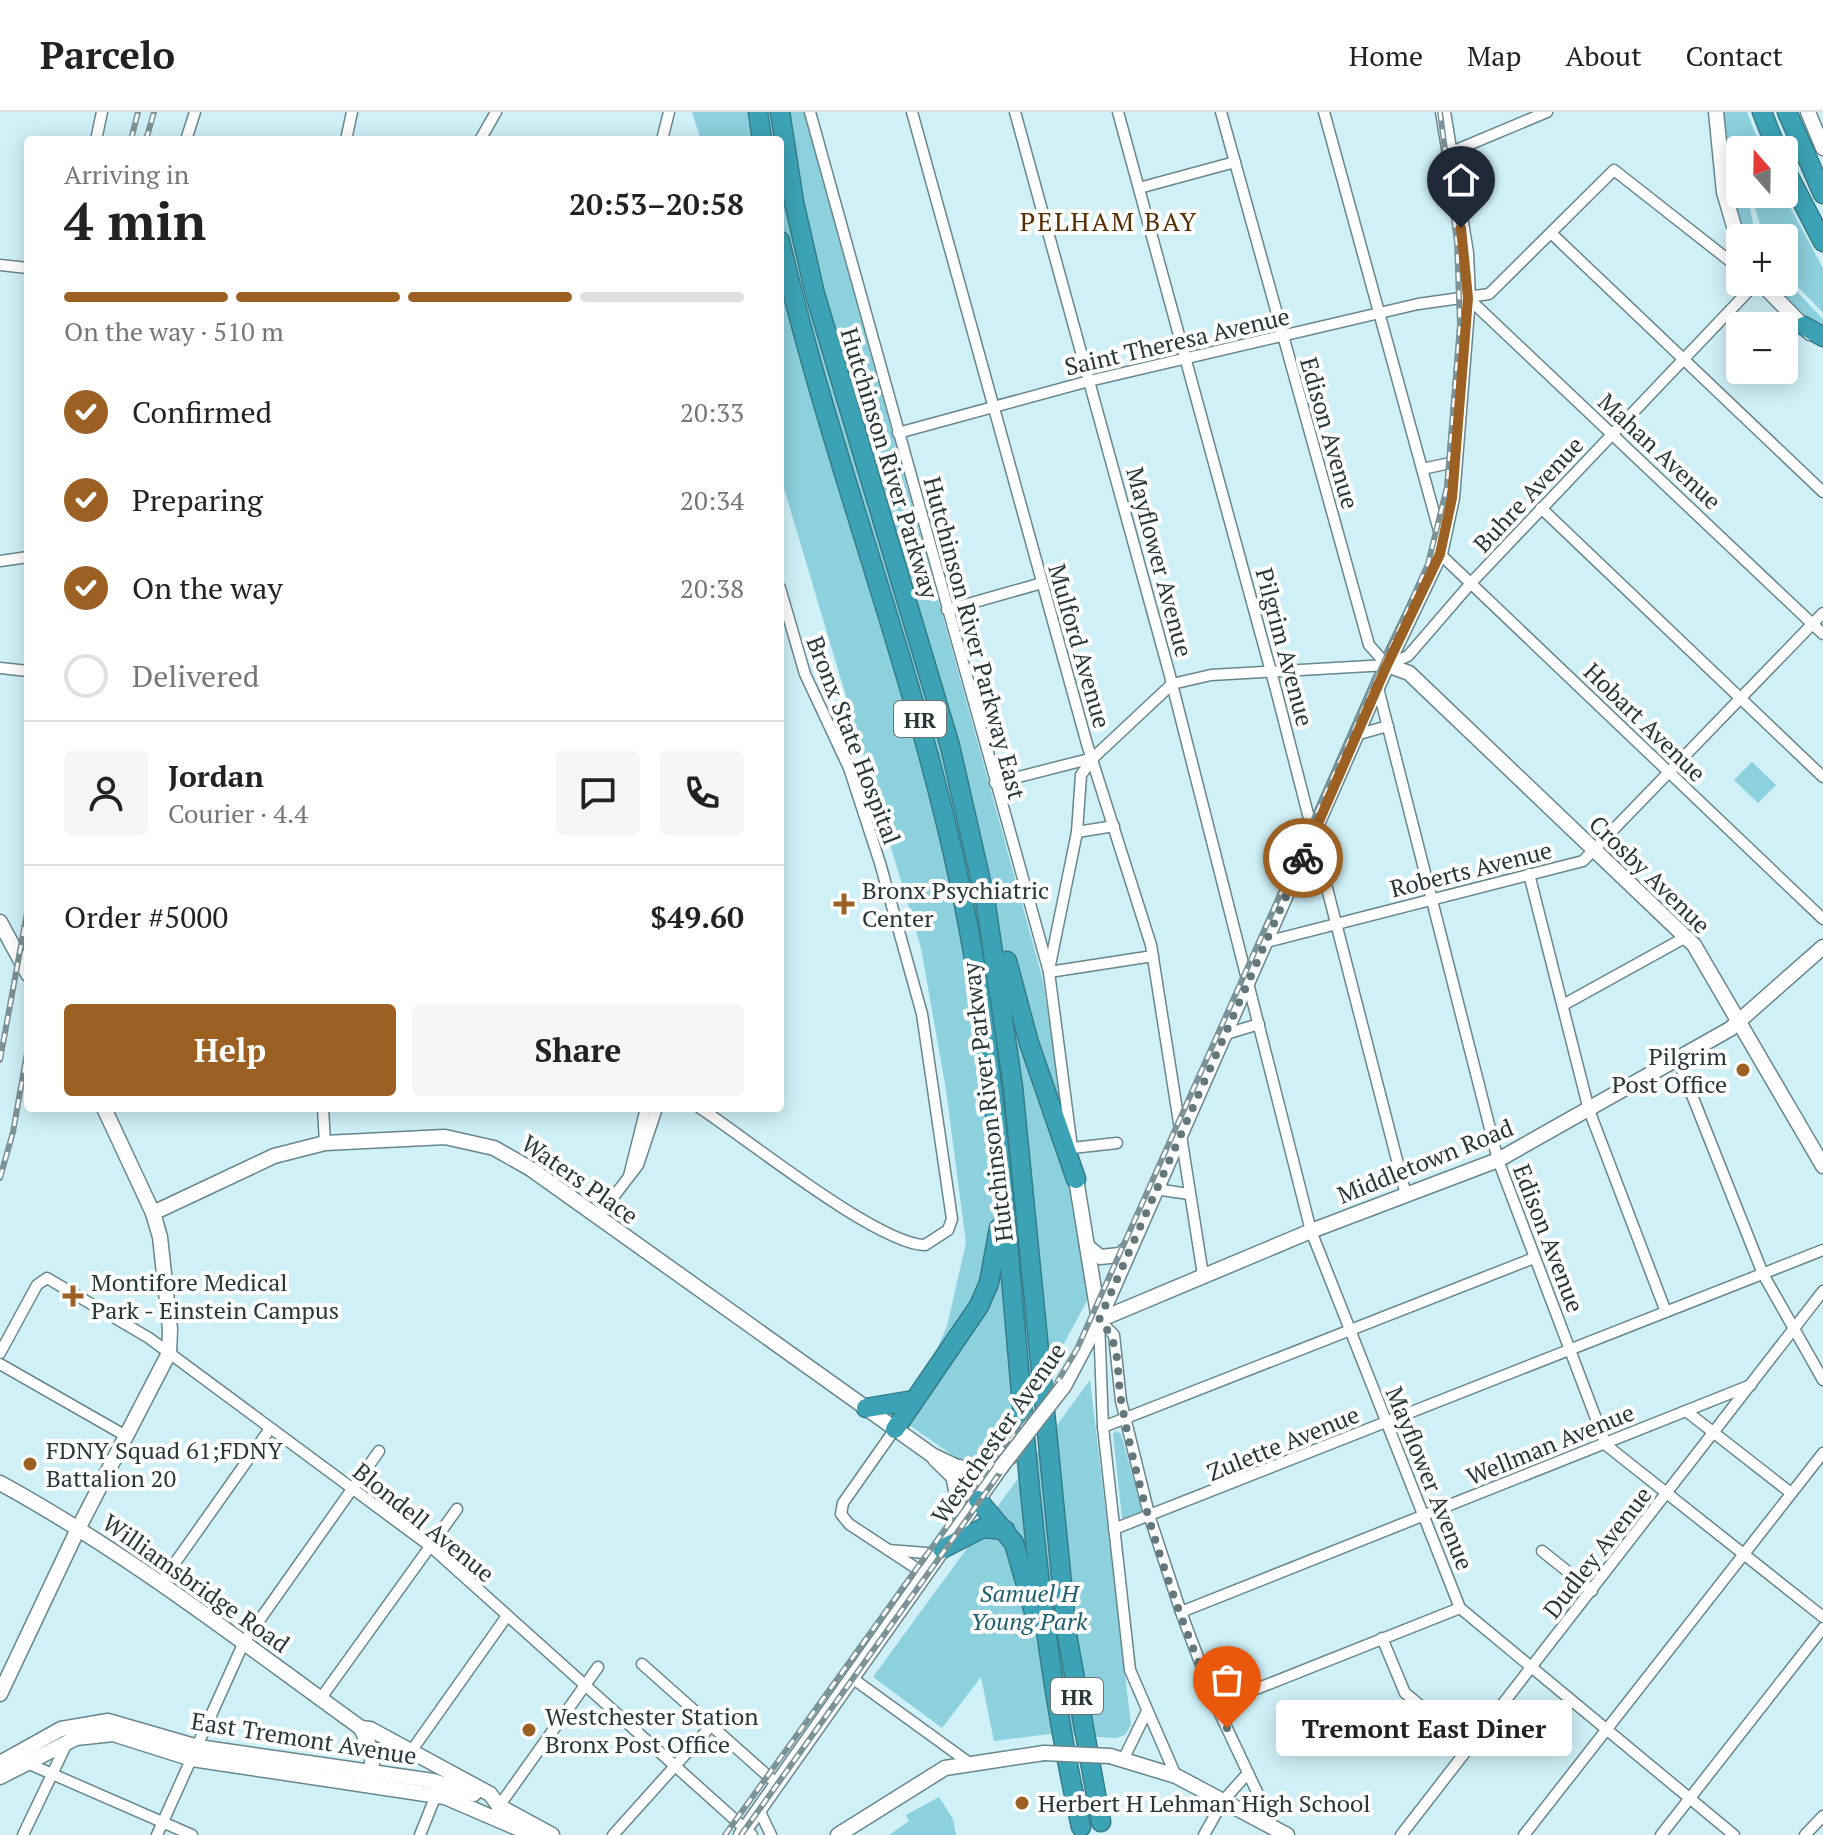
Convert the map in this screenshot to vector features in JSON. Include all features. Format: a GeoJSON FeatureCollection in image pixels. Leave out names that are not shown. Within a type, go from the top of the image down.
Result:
{"type":"FeatureCollection","features":[{"type":"Feature","properties":{"kind":"highway"},"geometry":{"type":"LineString","coordinates":[[758,112],[761,136]]}},
{"type":"Feature","properties":{"kind":"highway","name":"Hutchinson River Parkway"},"geometry":{"type":"LineString","coordinates":[[780,112],[784,136]]}},
{"type":"Feature","properties":{"kind":"highway"},"geometry":{"type":"LineString","coordinates":[[1762,112],[1771,136]]}},
{"type":"Feature","properties":{"kind":"highway"},"geometry":{"type":"LineString","coordinates":[[1787,112],[1823,194]]}},
{"type":"Feature","properties":{"kind":"highway","name":"Hutchinson River Parkway"},"geometry":{"type":"LineString","coordinates":[[784,138],[794,202],[819,309],[950,746],[971,835],[1000,986],[1013,1087],[1070,1656],[1101,1822]]}},
{"type":"Feature","properties":{"kind":"highway"},"geometry":{"type":"LineString","coordinates":[[1798,194],[1823,242]]}},
{"type":"Feature","properties":{"kind":"highway","name":"Hutchinson River Parkway"},"geometry":{"type":"LineString","coordinates":[[784,256],[819,387],[938,785],[977,976],[1051,1671],[1081,1827]]}},
{"type":"Feature","properties":{"kind":"highway"},"geometry":{"type":"LineString","coordinates":[[1804,326],[1823,337]]}},
{"type":"Feature","properties":{"kind":"highway"},"geometry":{"type":"LineString","coordinates":[[971,835],[995,908],[1021,1017],[1076,1179]]}},
{"type":"Feature","properties":{"kind":"highway"},"geometry":{"type":"LineString","coordinates":[[895,1429],[968,1325],[986,1293],[1004,1210]]}},
{"type":"Feature","properties":{"kind":"highway"},"geometry":{"type":"LineString","coordinates":[[866,1408],[914,1400]]}},
{"type":"Feature","properties":{"kind":"highway"},"geometry":{"type":"LineString","coordinates":[[980,1497],[1017,1548],[1051,1671]]}},
{"type":"Feature","properties":{"kind":"highway"},"geometry":{"type":"LineString","coordinates":[[941,1551],[983,1528],[1005,1530]]}},
{"type":"Feature","properties":{"kind":"main road","name":"Westchester Avenue"},"geometry":{"type":"LineString","coordinates":[[746,1833],[777,1784],[962,1521],[1064,1386],[1102,1323],[1129,1247],[1441,548],[1455,462],[1468,298],[1466,253],[1443,112]]}},
{"type":"Feature","properties":{"kind":"main road"},"geometry":{"type":"LineString","coordinates":[[1716,112],[1724,192],[1733,224]]}},
{"type":"Feature","properties":{"kind":"main road"},"geometry":{"type":"LineString","coordinates":[[1808,112],[1823,148]]}},
{"type":"Feature","properties":{"kind":"main road"},"geometry":{"type":"LineString","coordinates":[[1773,296],[1823,345]]}},
{"type":"Feature","properties":{"kind":"main road","name":"Crosby Avenue"},"geometry":{"type":"LineString","coordinates":[[1387,665],[1407,670],[1701,954],[1739,1021],[1817,1144],[1823,1166]]}},
{"type":"Feature","properties":{"kind":"main road"},"geometry":{"type":"LineString","coordinates":[[0,922],[24,967]]}},
{"type":"Feature","properties":{"kind":"main road","name":"Middletown Road"},"geometry":{"type":"LineString","coordinates":[[1102,1323],[1203,1275],[1498,1160],[1678,1060],[1739,1021],[1815,962],[1823,947]]}},
{"type":"Feature","properties":{"kind":"main road"},"geometry":{"type":"LineString","coordinates":[[0,1694],[78,1529],[169,1353],[170,1329],[164,1269],[153,1213],[106,1112]]}},
{"type":"Feature","properties":{"kind":"main road","name":"Waters Place"},"geometry":{"type":"LineString","coordinates":[[153,1213],[274,1156],[325,1143],[431,1137],[494,1148],[598,1217],[932,1455],[980,1497]]}},
{"type":"Feature","properties":{"kind":"main road"},"geometry":{"type":"LineString","coordinates":[[1076,1179],[1102,1323]]}},
{"type":"Feature","properties":{"kind":"main road"},"geometry":{"type":"LineString","coordinates":[[1087,1246],[1100,1257],[1120,1255],[1129,1247]]}},
{"type":"Feature","properties":{"kind":"main road"},"geometry":{"type":"LineString","coordinates":[[962,1521],[955,1473],[977,1473],[1001,1467]]}},
{"type":"Feature","properties":{"kind":"main road","name":"Williamsbridge Road"},"geometry":{"type":"LineString","coordinates":[[0,1483],[78,1529],[160,1584],[361,1728],[412,1750],[490,1794],[494,1807]]}},
{"type":"Feature","properties":{"kind":"main road","name":"East Tremont Avenue"},"geometry":{"type":"LineString","coordinates":[[0,1763],[61,1729],[92,1721],[123,1723],[195,1753]]}},
{"type":"Feature","properties":{"kind":"main road"},"geometry":{"type":"LineString","coordinates":[[361,1728],[373,1754],[371,1778]]}},
{"type":"Feature","properties":{"kind":"main road","name":"East Tremont Avenue"},"geometry":{"type":"LineString","coordinates":[[0,1777],[68,1741],[91,1735],[122,1735],[195,1753],[371,1778],[449,1784],[494,1807],[529,1831],[552,1835]]}},
{"type":"Feature","properties":{"kind":"main road"},"geometry":{"type":"LineString","coordinates":[[838,1835],[945,1768],[968,1762],[1044,1753],[1117,1757],[1176,1776],[1280,1832]]}},
{"type":"Feature","properties":{"kind":"main road","name":"East Tremont Avenue"},"geometry":{"type":"LineString","coordinates":[[371,1778],[494,1807]]}},
{"type":"Feature","properties":{"kind":"street"},"geometry":{"type":"LineString","coordinates":[[97,136],[102,112]]}},
{"type":"Feature","properties":{"kind":"street"},"geometry":{"type":"LineString","coordinates":[[187,136],[195,112]]}},
{"type":"Feature","properties":{"kind":"street"},"geometry":{"type":"LineString","coordinates":[[347,136],[352,112]]}},
{"type":"Feature","properties":{"kind":"street"},"geometry":{"type":"LineString","coordinates":[[482,136],[496,112]]}},
{"type":"Feature","properties":{"kind":"street"},"geometry":{"type":"LineString","coordinates":[[663,136],[669,112]]}},
{"type":"Feature","properties":{"kind":"street","name":"Hutchinson River Parkway East"},"geometry":{"type":"LineString","coordinates":[[811,112],[1049,972],[1076,1179]]}},
{"type":"Feature","properties":{"kind":"street","name":"Mulford Avenue"},"geometry":{"type":"LineString","coordinates":[[912,112],[1042,583],[1153,956],[1203,1275]]}},
{"type":"Feature","properties":{"kind":"street","name":"Mayflower Avenue"},"geometry":{"type":"LineString","coordinates":[[1015,112],[1172,684],[1311,1231],[1460,1608],[1734,1835]]}},
{"type":"Feature","properties":{"kind":"street","name":"Pilgrim Avenue"},"geometry":{"type":"LineString","coordinates":[[1118,112],[1271,672],[1406,1195]]}},
{"type":"Feature","properties":{"kind":"street","name":"Edison Avenue"},"geometry":{"type":"LineString","coordinates":[[1221,112],[1369,645],[1387,665]]}},
{"type":"Feature","properties":{"kind":"street"},"geometry":{"type":"LineString","coordinates":[[1324,112],[1441,548]]}},
{"type":"Feature","properties":{"kind":"street"},"geometry":{"type":"LineString","coordinates":[[1449,153],[1547,112]]}},
{"type":"Feature","properties":{"kind":"street"},"geometry":{"type":"LineString","coordinates":[[1139,188],[1235,162]]}},
{"type":"Feature","properties":{"kind":"street","name":"Saint Theresa Avenue"},"geometry":{"type":"LineString","coordinates":[[898,433],[1186,358],[1379,314],[1489,294],[1614,170],[1726,258]]}},
{"type":"Feature","properties":{"kind":"street"},"geometry":{"type":"LineString","coordinates":[[1551,233],[1823,492]]}},
{"type":"Feature","properties":{"kind":"street"},"geometry":{"type":"LineString","coordinates":[[0,265],[24,268]]}},
{"type":"Feature","properties":{"kind":"street","name":"Buhre Avenue"},"geometry":{"type":"LineString","coordinates":[[1387,665],[1408,656],[1541,508],[1745,296]]}},
{"type":"Feature","properties":{"kind":"street","name":"Mahan Avenue"},"geometry":{"type":"LineString","coordinates":[[1468,298],[1823,634]]}},
{"type":"Feature","properties":{"kind":"street"},"geometry":{"type":"LineString","coordinates":[[1422,469],[1455,462]]}},
{"type":"Feature","properties":{"kind":"street"},"geometry":{"type":"LineString","coordinates":[[1541,508],[1823,777]]}},
{"type":"Feature","properties":{"kind":"street","name":"Hobart Avenue"},"geometry":{"type":"LineString","coordinates":[[1441,548],[1471,583],[1823,919]]}},
{"type":"Feature","properties":{"kind":"street"},"geometry":{"type":"LineString","coordinates":[[0,561],[24,558]]}},
{"type":"Feature","properties":{"kind":"street"},"geometry":{"type":"LineString","coordinates":[[947,610],[1042,583]]}},
{"type":"Feature","properties":{"kind":"street","name":"Bronx State Hospital"},"geometry":{"type":"LineString","coordinates":[[706,1112],[772,1160],[897,1238],[925,1245],[948,1230],[952,1219],[922,1014],[880,863],[849,768],[809,684],[784,601]]}},
{"type":"Feature","properties":{"kind":"street","name":"Roberts Avenue"},"geometry":{"type":"LineString","coordinates":[[1266,942],[1583,861],[1823,613]]}},
{"type":"Feature","properties":{"kind":"street"},"geometry":{"type":"LineString","coordinates":[[1153,956],[1049,972],[1077,832],[1081,775],[1093,758],[1172,684],[1211,675],[1387,665]]}},
{"type":"Feature","properties":{"kind":"street"},"geometry":{"type":"LineString","coordinates":[[0,668],[24,671]]}},
{"type":"Feature","properties":{"kind":"street","name":"Edison Avenue"},"geometry":{"type":"LineString","coordinates":[[1378,688],[1498,1160],[1606,1445]]}},
{"type":"Feature","properties":{"kind":"street"},"geometry":{"type":"LineString","coordinates":[[1359,734],[1388,726]]}},
{"type":"Feature","properties":{"kind":"street"},"geometry":{"type":"LineString","coordinates":[[995,783],[1093,758]]}},
{"type":"Feature","properties":{"kind":"street"},"geometry":{"type":"LineString","coordinates":[[1077,832],[1114,826]]}},
{"type":"Feature","properties":{"kind":"street"},"geometry":{"type":"LineString","coordinates":[[1529,874],[1589,1110],[1666,1312]]}},
{"type":"Feature","properties":{"kind":"street"},"geometry":{"type":"LineString","coordinates":[[1563,1005],[1686,937]]}},
{"type":"Feature","properties":{"kind":"street"},"geometry":{"type":"LineString","coordinates":[[1226,1034],[1259,1024]]}},
{"type":"Feature","properties":{"kind":"street"},"geometry":{"type":"LineString","coordinates":[[1678,1060],[1763,1274],[1823,1380]]}},
{"type":"Feature","properties":{"kind":"street"},"geometry":{"type":"LineString","coordinates":[[323,1112],[325,1143]]}},
{"type":"Feature","properties":{"kind":"street"},"geometry":{"type":"LineString","coordinates":[[629,1176],[630,1160],[645,1112]]}},
{"type":"Feature","properties":{"kind":"street"},"geometry":{"type":"LineString","coordinates":[[598,1217],[638,1165],[656,1112]]}},
{"type":"Feature","properties":{"kind":"street"},"geometry":{"type":"LineString","coordinates":[[1072,1148],[1117,1143]]}},
{"type":"Feature","properties":{"kind":"street"},"geometry":{"type":"LineString","coordinates":[[1155,1189],[1189,1194]]}},
{"type":"Feature","properties":{"kind":"street","name":"Zulette Avenue"},"geometry":{"type":"LineString","coordinates":[[1114,1529],[1150,1518],[1823,1250]]}},
{"type":"Feature","properties":{"kind":"street"},"geometry":{"type":"LineString","coordinates":[[1103,1427],[1534,1258]]}},
{"type":"Feature","properties":{"kind":"street","name":"Blondell Avenue"},"geometry":{"type":"LineString","coordinates":[[0,1353],[34,1290],[44,1278],[55,1280],[169,1353],[269,1430],[430,1546],[746,1833]]}},
{"type":"Feature","properties":{"kind":"street","name":"Dudley Avenue"},"geometry":{"type":"LineString","coordinates":[[1401,1835],[1755,1384],[1823,1291]]}},
{"type":"Feature","properties":{"kind":"street"},"geometry":{"type":"LineString","coordinates":[[1102,1323],[1099,1370],[1103,1427],[1130,1670],[1146,1713],[1159,1732],[1176,1776]]}},
{"type":"Feature","properties":{"kind":"street"},"geometry":{"type":"LineString","coordinates":[[1102,1323],[1114,1335],[1126,1420],[1150,1518],[1181,1612],[1216,1705],[1280,1832]]}},
{"type":"Feature","properties":{"kind":"street"},"geometry":{"type":"LineString","coordinates":[[1081,1356],[1099,1370]]}},
{"type":"Feature","properties":{"kind":"street"},"geometry":{"type":"LineString","coordinates":[[0,1364],[126,1436]]}},
{"type":"Feature","properties":{"kind":"street","name":"Wellman Avenue"},"geometry":{"type":"LineString","coordinates":[[1181,1612],[1755,1384]]}},
{"type":"Feature","properties":{"kind":"street"},"geometry":{"type":"LineString","coordinates":[[1686,1411],[1791,1493]]}},
{"type":"Feature","properties":{"kind":"street"},"geometry":{"type":"LineString","coordinates":[[895,1429],[843,1503],[841,1514],[849,1524],[925,1574]]}},
{"type":"Feature","properties":{"kind":"street"},"geometry":{"type":"LineString","coordinates":[[160,1584],[269,1430]]}},
{"type":"Feature","properties":{"kind":"street"},"geometry":{"type":"LineString","coordinates":[[1606,1445],[1823,1617]]}},
{"type":"Feature","properties":{"kind":"street"},"geometry":{"type":"LineString","coordinates":[[157,1835],[244,1642],[350,1487],[379,1451]]}},
{"type":"Feature","properties":{"kind":"street"},"geometry":{"type":"LineString","coordinates":[[1524,1835],[1823,1453]]}},
{"type":"Feature","properties":{"kind":"street"},"geometry":{"type":"LineString","coordinates":[[321,1698],[457,1509]]}},
{"type":"Feature","properties":{"kind":"street"},"geometry":{"type":"LineString","coordinates":[[886,1550],[941,1551]]}},
{"type":"Feature","properties":{"kind":"street"},"geometry":{"type":"LineString","coordinates":[[1542,1551],[1592,1591]]}},
{"type":"Feature","properties":{"kind":"street"},"geometry":{"type":"LineString","coordinates":[[1216,1705],[1460,1608]]}},
{"type":"Feature","properties":{"kind":"street"},"geometry":{"type":"LineString","coordinates":[[412,1750],[507,1616]]}},
{"type":"Feature","properties":{"kind":"street"},"geometry":{"type":"LineString","coordinates":[[1661,1835],[1823,1628]]}},
{"type":"Feature","properties":{"kind":"street"},"geometry":{"type":"LineString","coordinates":[[1382,1638],[1405,1693],[1470,1746]]}},
{"type":"Feature","properties":{"kind":"street"},"geometry":{"type":"LineString","coordinates":[[642,1664],[777,1784]]}},
{"type":"Feature","properties":{"kind":"street"},"geometry":{"type":"LineString","coordinates":[[494,1807],[598,1667]]}},
{"type":"Feature","properties":{"kind":"street"},"geometry":{"type":"LineString","coordinates":[[852,1678],[968,1762]]}},
{"type":"Feature","properties":{"kind":"street"},"geometry":{"type":"LineString","coordinates":[[1117,1757],[1146,1713]]}},
{"type":"Feature","properties":{"kind":"street"},"geometry":{"type":"LineString","coordinates":[[23,1835],[68,1741],[92,1721]]}},
{"type":"Feature","properties":{"kind":"street"},"geometry":{"type":"LineString","coordinates":[[613,1835],[710,1727]]}},
{"type":"Feature","properties":{"kind":"street"},"geometry":{"type":"LineString","coordinates":[[27,1763],[192,1835]]}},
{"type":"Feature","properties":{"kind":"street"},"geometry":{"type":"LineString","coordinates":[[1204,1835],[1223,1801],[1248,1773]]}},
{"type":"Feature","properties":{"kind":"street"},"geometry":{"type":"LineString","coordinates":[[420,1835],[436,1795]]}},
{"type":"Feature","properties":{"kind":"street"},"geometry":{"type":"LineString","coordinates":[[759,1810],[771,1835]]}},
{"type":"Feature","properties":{"kind":"street"},"geometry":{"type":"LineString","coordinates":[[1805,1835],[1823,1816]]}},
{"type":"Feature","properties":{"kind":"green space"},"geometry":{"type":"Polygon","coordinates":[[[692,112],[804,112],[1043,980],[1089,1297],[1055,1360],[975,1471],[905,1422],[947,1326],[966,1243],[946,1090],[921,948],[784,488],[784,136],[700,136],[692,112]]]}},
{"type":"Feature","properties":{"kind":"green space"},"geometry":{"type":"Polygon","coordinates":[[[1722,112],[1747,112],[1756,136],[1726,136],[1726,145],[1722,112]]]}},
{"type":"Feature","properties":{"kind":"green space"},"geometry":{"type":"Polygon","coordinates":[[[1736,208],[1750,208],[1753,224],[1740,224],[1736,208]]]}},
{"type":"Feature","properties":{"kind":"green space"},"geometry":{"type":"Polygon","coordinates":[[[1755,208],[1791,208],[1823,268],[1823,313],[1798,287],[1798,224],[1760,224],[1755,208]]]}},
{"type":"Feature","properties":{"kind":"green space"},"geometry":{"type":"Polygon","coordinates":[[[1798,293],[1823,319],[1823,332],[1783,296],[1798,296],[1798,293]]]}},
{"type":"Feature","properties":{"kind":"green space"},"geometry":{"type":"Polygon","coordinates":[[[1752,762],[1776,785],[1758,803],[1734,780],[1752,762]]]}},
{"type":"Feature","properties":{"kind":"green space","name":"Samuel H Young Park"},"geometry":{"type":"Polygon","coordinates":[[[1090,1380],[1131,1725],[1125,1735],[1116,1738],[1049,1734],[994,1741],[981,1677],[942,1728],[873,1677],[1090,1380]]]}},
{"type":"Feature","properties":{"kind":"green space"},"geometry":{"type":"Polygon","coordinates":[[[1116,1431],[1121,1434],[1142,1510],[1139,1515],[1125,1520],[1122,1518],[1113,1434],[1116,1431]]]}},
{"type":"Feature","properties":{"kind":"green space"},"geometry":{"type":"Polygon","coordinates":[[[939,1797],[953,1819],[956,1835],[889,1835],[909,1821],[906,1815],[939,1797]]]}},
{"type":"Feature","properties":{"kind":"railway"},"geometry":{"type":"LineString","coordinates":[[132,136],[138,112]]}},
{"type":"Feature","properties":{"kind":"railway"},"geometry":{"type":"LineString","coordinates":[[147,136],[154,112]]}},
{"type":"Feature","properties":{"kind":"railway"},"geometry":{"type":"LineString","coordinates":[[725,1835],[1002,1450],[1047,1399],[1077,1349],[1428,564],[1447,487],[1460,325],[1457,242],[1440,112]]}},
{"type":"Feature","properties":{"kind":"railway"},"geometry":{"type":"LineString","coordinates":[[0,1060],[24,929]]}},
{"type":"Feature","properties":{"kind":"railway"},"geometry":{"type":"LineString","coordinates":[[0,1178],[13,1132],[24,1070]]}},
{"type":"Feature","properties":{"kind":"railway"},"geometry":{"type":"LineString","coordinates":[[1014,1461],[1054,1405]]}},
{"type":"Feature","properties":{"kind":"railway"},"geometry":{"type":"LineString","coordinates":[[741,1835],[1017,1449]]}},
{"type":"Feature","properties":{"kind":"way so far"},"geometry":{"type":"LineString","coordinates":[[1227,1728],[1181,1612],[1148,1509],[1121,1401],[1114,1335],[1099,1320],[1303,858]]}},
{"type":"Feature","properties":{"kind":"place","name":"Bronx Psychiatric Center"},"geometry":{"type":"Point","coordinates":[844,904]}},
{"type":"Feature","properties":{"kind":"place","name":"Pilgrim Post Office"},"geometry":{"type":"Point","coordinates":[1743,1070]}},
{"type":"Feature","properties":{"kind":"place","name":"Montifore Medical Park - Einstein Campus"},"geometry":{"type":"Point","coordinates":[73,1296]}},
{"type":"Feature","properties":{"kind":"place","name":"FDNY Squad 61;FDNY Battalion 20"},"geometry":{"type":"Point","coordinates":[30,1464]}},
{"type":"Feature","properties":{"kind":"place","name":"Tremont East Diner"},"geometry":{"type":"Point","coordinates":[1227,1728]}},
{"type":"Feature","properties":{"kind":"place","name":"Westchester Station Bronx Post Office"},"geometry":{"type":"Point","coordinates":[529,1730]}},
{"type":"Feature","properties":{"kind":"place","name":"Herbert H Lehman High School"},"geometry":{"type":"Point","coordinates":[1022,1803]}},
{"type":"Feature","properties":{"kind":"district","name":"PELHAM BAY"},"geometry":{"type":"Point","coordinates":[1109,221]}},
{"type":"Feature","properties":{"kind":"route"},"geometry":{"type":"LineString","coordinates":[[1303,858],[1387,665],[1440,554],[1452,498],[1468,298],[1466,253],[1461,228]]}}]}
